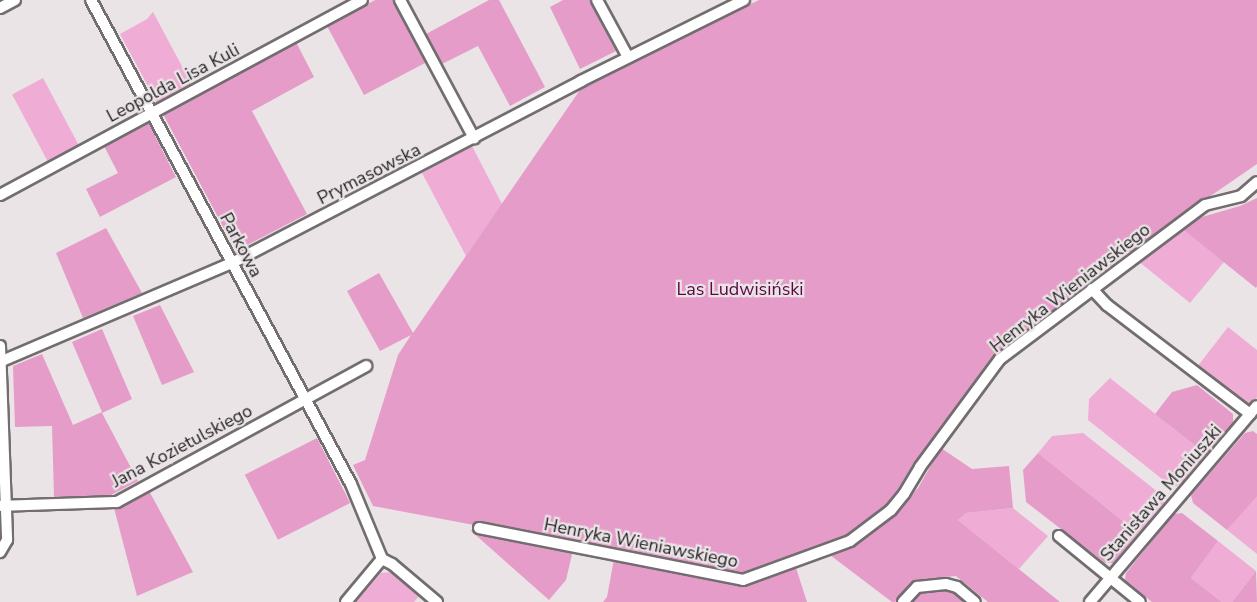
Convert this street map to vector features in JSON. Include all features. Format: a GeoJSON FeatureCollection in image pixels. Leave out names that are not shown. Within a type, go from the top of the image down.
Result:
{"type":"FeatureCollection","features":[{"type":"Feature","properties":{"kind":"street"},"geometry":{"type":"LineString","coordinates":[[0,8],[15,0]]}},
{"type":"Feature","properties":{"kind":"street","name":"Parkowa"},"geometry":{"type":"LineString","coordinates":[[91,0],[306,398],[361,505],[382,559]]}},
{"type":"Feature","properties":{"kind":"street","name":"Leopolda Lisa Kuli"},"geometry":{"type":"LineString","coordinates":[[0,195],[362,0]]}},
{"type":"Feature","properties":{"kind":"street"},"geometry":{"type":"LineString","coordinates":[[400,0],[474,138]]}},
{"type":"Feature","properties":{"kind":"street"},"geometry":{"type":"LineString","coordinates":[[597,0],[627,57]]}},
{"type":"Feature","properties":{"kind":"street","name":"Prymasowska"},"geometry":{"type":"LineString","coordinates":[[2,360],[232,263],[627,57],[744,0]]}},
{"type":"Feature","properties":{"kind":"street","name":"Henryka Wieniawskiego"},"geometry":{"type":"LineString","coordinates":[[478,528],[743,580],[850,541],[891,510],[1000,359],[1205,205],[1241,196],[1257,182]]}},
{"type":"Feature","properties":{"kind":"street"},"geometry":{"type":"LineString","coordinates":[[1092,289],[1107,305],[1254,410]]}},
{"type":"Feature","properties":{"kind":"street"},"geometry":{"type":"LineString","coordinates":[[0,346],[2,360],[2,506],[6,540],[0,552]]}},
{"type":"Feature","properties":{"kind":"street","name":"Jana Kozietulskiego"},"geometry":{"type":"LineString","coordinates":[[2,506],[117,502],[366,366]]}},
{"type":"Feature","properties":{"kind":"street","name":"Stanisława Moniuszki"},"geometry":{"type":"LineString","coordinates":[[1090,602],[1179,501],[1254,410]]}},
{"type":"Feature","properties":{"kind":"street"},"geometry":{"type":"LineString","coordinates":[[1059,536],[1140,602]]}},
{"type":"Feature","properties":{"kind":"street"},"geometry":{"type":"LineString","coordinates":[[346,602],[382,559],[392,564],[437,602]]}},
{"type":"Feature","properties":{"kind":"street"},"geometry":{"type":"LineString","coordinates":[[903,602],[917,587],[946,584],[957,587],[975,602]]}},
{"type":"Feature","properties":{"kind":"shaded area"},"geometry":{"type":"Polygon","coordinates":[[[153,12],[192,85],[157,103],[120,34],[147,19],[153,12]]]}},
{"type":"Feature","properties":{"kind":"shaded area"},"geometry":{"type":"Polygon","coordinates":[[[43,78],[79,145],[48,162],[12,94],[43,78]]]}},
{"type":"Feature","properties":{"kind":"shaded area"},"geometry":{"type":"Polygon","coordinates":[[[472,146],[502,204],[466,256],[422,173],[472,146]]]}},
{"type":"Feature","properties":{"kind":"shaded area"},"geometry":{"type":"Polygon","coordinates":[[[1181,228],[1224,262],[1190,303],[1138,261],[1181,228]]]}},
{"type":"Feature","properties":{"kind":"shaded area"},"geometry":{"type":"Polygon","coordinates":[[[1228,327],[1257,350],[1257,397],[1252,404],[1242,404],[1197,367],[1228,327]]]}},
{"type":"Feature","properties":{"kind":"shaded area"},"geometry":{"type":"Polygon","coordinates":[[[1110,378],[1206,454],[1180,485],[1172,487],[1088,420],[1089,399],[1110,378]]]}},
{"type":"Feature","properties":{"kind":"shaded area"},"geometry":{"type":"Polygon","coordinates":[[[1083,433],[1163,496],[1164,503],[1138,533],[1038,453],[1052,436],[1083,433]]]}},
{"type":"Feature","properties":{"kind":"shaded area"},"geometry":{"type":"Polygon","coordinates":[[[1257,496],[1257,554],[1227,530],[1257,496]]]}},
{"type":"Feature","properties":{"kind":"shaded area"},"geometry":{"type":"Polygon","coordinates":[[[1013,508],[1048,536],[1019,569],[958,520],[966,513],[1013,508]]]}},
{"type":"Feature","properties":{"kind":"shaded area"},"geometry":{"type":"Polygon","coordinates":[[[1218,541],[1256,571],[1232,602],[1222,602],[1191,578],[1218,541]]]}},
{"type":"Feature","properties":{"kind":"shaded area"},"geometry":{"type":"Polygon","coordinates":[[[392,572],[419,596],[414,602],[356,602],[381,573],[392,572]]]}},
{"type":"Feature","properties":{"kind":"green space"},"geometry":{"type":"Polygon","coordinates":[[[375,0],[393,0],[427,62],[364,95],[327,26],[375,0]]]}},
{"type":"Feature","properties":{"kind":"green space"},"geometry":{"type":"Polygon","coordinates":[[[489,0],[499,0],[545,87],[510,106],[478,46],[442,64],[426,34],[489,0]]]}},
{"type":"Feature","properties":{"kind":"green space"},"geometry":{"type":"Polygon","coordinates":[[[563,0],[590,0],[616,51],[580,69],[550,7],[563,0]]]}},
{"type":"Feature","properties":{"kind":"green space","name":"Las Ludwisiński"},"geometry":{"type":"Polygon","coordinates":[[[759,0],[1257,0],[1257,164],[1116,261],[993,359],[882,511],[843,539],[747,576],[373,506],[353,465],[365,460],[398,355],[411,335],[380,351],[347,291],[379,273],[413,333],[582,87],[759,0]]]}},
{"type":"Feature","properties":{"kind":"green space"},"geometry":{"type":"Polygon","coordinates":[[[296,42],[314,77],[252,111],[307,214],[236,251],[163,114],[296,42]]]}},
{"type":"Feature","properties":{"kind":"green space"},"geometry":{"type":"Polygon","coordinates":[[[148,122],[176,177],[100,217],[86,189],[118,173],[104,146],[148,122]]]}},
{"type":"Feature","properties":{"kind":"green space"},"geometry":{"type":"Polygon","coordinates":[[[1257,198],[1256,288],[1181,228],[1202,217],[1240,206],[1257,198]]]}},
{"type":"Feature","properties":{"kind":"green space"},"geometry":{"type":"Polygon","coordinates":[[[106,228],[142,293],[83,318],[56,253],[106,228]]]}},
{"type":"Feature","properties":{"kind":"green space"},"geometry":{"type":"Polygon","coordinates":[[[160,305],[194,372],[162,385],[133,316],[160,305]]]}},
{"type":"Feature","properties":{"kind":"green space"},"geometry":{"type":"Polygon","coordinates":[[[102,329],[132,399],[102,413],[138,481],[111,495],[54,497],[52,426],[15,427],[13,366],[42,354],[73,425],[102,412],[72,342],[102,329]]]}},
{"type":"Feature","properties":{"kind":"green space"},"geometry":{"type":"Polygon","coordinates":[[[1197,385],[1233,414],[1233,425],[1206,454],[1155,414],[1172,392],[1197,385]]]}},
{"type":"Feature","properties":{"kind":"green space"},"geometry":{"type":"Polygon","coordinates":[[[1253,431],[1257,434],[1257,496],[1227,530],[1193,503],[1191,495],[1245,433],[1253,431]]]}},
{"type":"Feature","properties":{"kind":"green space"},"geometry":{"type":"Polygon","coordinates":[[[317,438],[350,503],[278,540],[245,475],[317,438]]]}},
{"type":"Feature","properties":{"kind":"green space"},"geometry":{"type":"Polygon","coordinates":[[[941,448],[972,469],[1009,466],[1013,508],[966,513],[958,520],[1060,602],[988,602],[956,576],[914,580],[895,602],[892,602],[830,555],[850,548],[889,518],[918,488],[941,448]]]}},
{"type":"Feature","properties":{"kind":"green space"},"geometry":{"type":"Polygon","coordinates":[[[1038,453],[1138,533],[1113,563],[1105,563],[1026,502],[1023,470],[1038,453]]]}},
{"type":"Feature","properties":{"kind":"green space"},"geometry":{"type":"Polygon","coordinates":[[[148,489],[193,572],[137,596],[114,508],[148,489]]]}},
{"type":"Feature","properties":{"kind":"green space"},"geometry":{"type":"Polygon","coordinates":[[[1182,513],[1218,541],[1191,578],[1222,602],[1152,602],[1125,580],[1126,573],[1174,514],[1182,513]]]}},
{"type":"Feature","properties":{"kind":"green space"},"geometry":{"type":"Polygon","coordinates":[[[470,530],[573,550],[566,580],[549,600],[470,530]]]}},
{"type":"Feature","properties":{"kind":"green space"},"geometry":{"type":"Polygon","coordinates":[[[614,559],[748,585],[796,568],[807,602],[603,602],[607,597],[614,559]]]}},
{"type":"Feature","properties":{"kind":"green space"},"geometry":{"type":"Polygon","coordinates":[[[1256,571],[1257,602],[1232,602],[1256,571]]]}},
{"type":"Feature","properties":{"kind":"green space"},"geometry":{"type":"Polygon","coordinates":[[[950,590],[966,602],[912,602],[920,593],[950,590]]]}}]}
